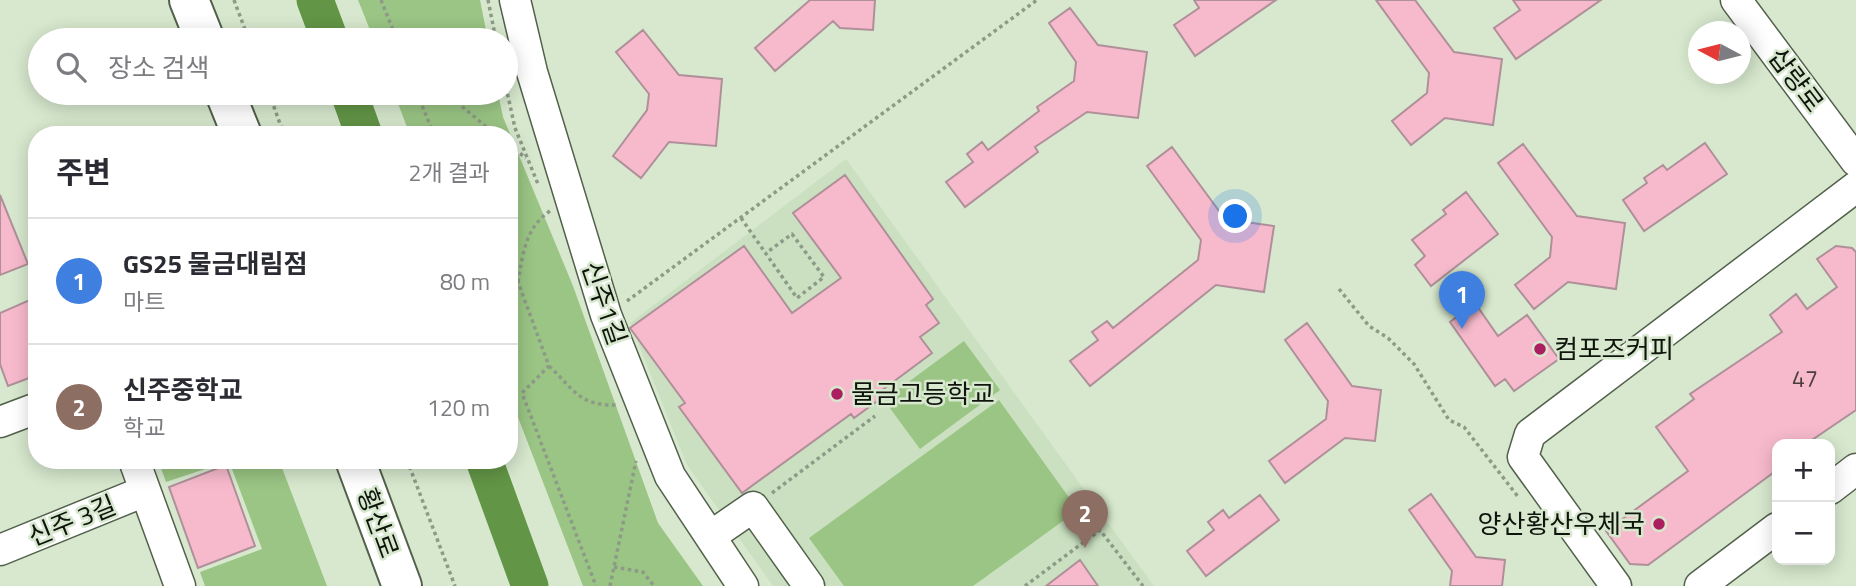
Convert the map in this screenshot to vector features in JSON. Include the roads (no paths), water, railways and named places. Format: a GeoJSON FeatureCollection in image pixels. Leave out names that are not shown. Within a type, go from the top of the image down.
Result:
{"type":"FeatureCollection","features":[{"type":"Feature","properties":{"kind":"main road"},"geometry":{"type":"LineString","coordinates":[[189,0],[200,28]]}},
{"type":"Feature","properties":{"kind":"main road"},"geometry":{"type":"LineString","coordinates":[[230,105],[238,126]]}},
{"type":"Feature","properties":{"kind":"main road","name":"황산로"},"geometry":{"type":"LineString","coordinates":[[358,469],[401,586]]}},
{"type":"Feature","properties":{"kind":"street","name":"신주1길"},"geometry":{"type":"LineString","coordinates":[[515,0],[532,72],[606,315],[670,475],[743,586]]}},
{"type":"Feature","properties":{"kind":"street","name":"삽량로"},"geometry":{"type":"LineString","coordinates":[[1737,0],[1856,161]]}},
{"type":"Feature","properties":{"kind":"street"},"geometry":{"type":"LineString","coordinates":[[1616,586],[1523,457],[1530,435],[1856,187]]}},
{"type":"Feature","properties":{"kind":"street"},"geometry":{"type":"LineString","coordinates":[[0,422],[28,411]]}},
{"type":"Feature","properties":{"kind":"street"},"geometry":{"type":"LineString","coordinates":[[137,469],[180,586]]}},
{"type":"Feature","properties":{"kind":"street"},"geometry":{"type":"LineString","coordinates":[[1835,485],[1856,469]]}},
{"type":"Feature","properties":{"kind":"street","name":"신주 3길"},"geometry":{"type":"LineString","coordinates":[[0,550],[145,491]]}},
{"type":"Feature","properties":{"kind":"street"},"geometry":{"type":"LineString","coordinates":[[711,536],[753,507],[809,586]]}},
{"type":"Feature","properties":{"kind":"street"},"geometry":{"type":"LineString","coordinates":[[1700,586],[1772,532]]}},
{"type":"Feature","properties":{"kind":"waterway"},"geometry":{"type":"LineString","coordinates":[[315,0],[326,28]]}},
{"type":"Feature","properties":{"kind":"waterway"},"geometry":{"type":"LineString","coordinates":[[353,105],[361,126]]}},
{"type":"Feature","properties":{"kind":"waterway"},"geometry":{"type":"LineString","coordinates":[[487,469],[530,586]]}},
{"type":"Feature","properties":{"kind":"place","name":"GS25 물금대림점"},"geometry":{"type":"Point","coordinates":[1462,329]}},
{"type":"Feature","properties":{"kind":"place","name":"컴포즈커피"},"geometry":{"type":"Point","coordinates":[1540,349]}},
{"type":"Feature","properties":{"kind":"place","name":"물금고등학교"},"geometry":{"type":"Point","coordinates":[837,394]}},
{"type":"Feature","properties":{"kind":"place","name":"양산황산우체국"},"geometry":{"type":"Point","coordinates":[1659,524]}},
{"type":"Feature","properties":{"kind":"place","name":"신주중학교"},"geometry":{"type":"Point","coordinates":[1085,548]}}]}
